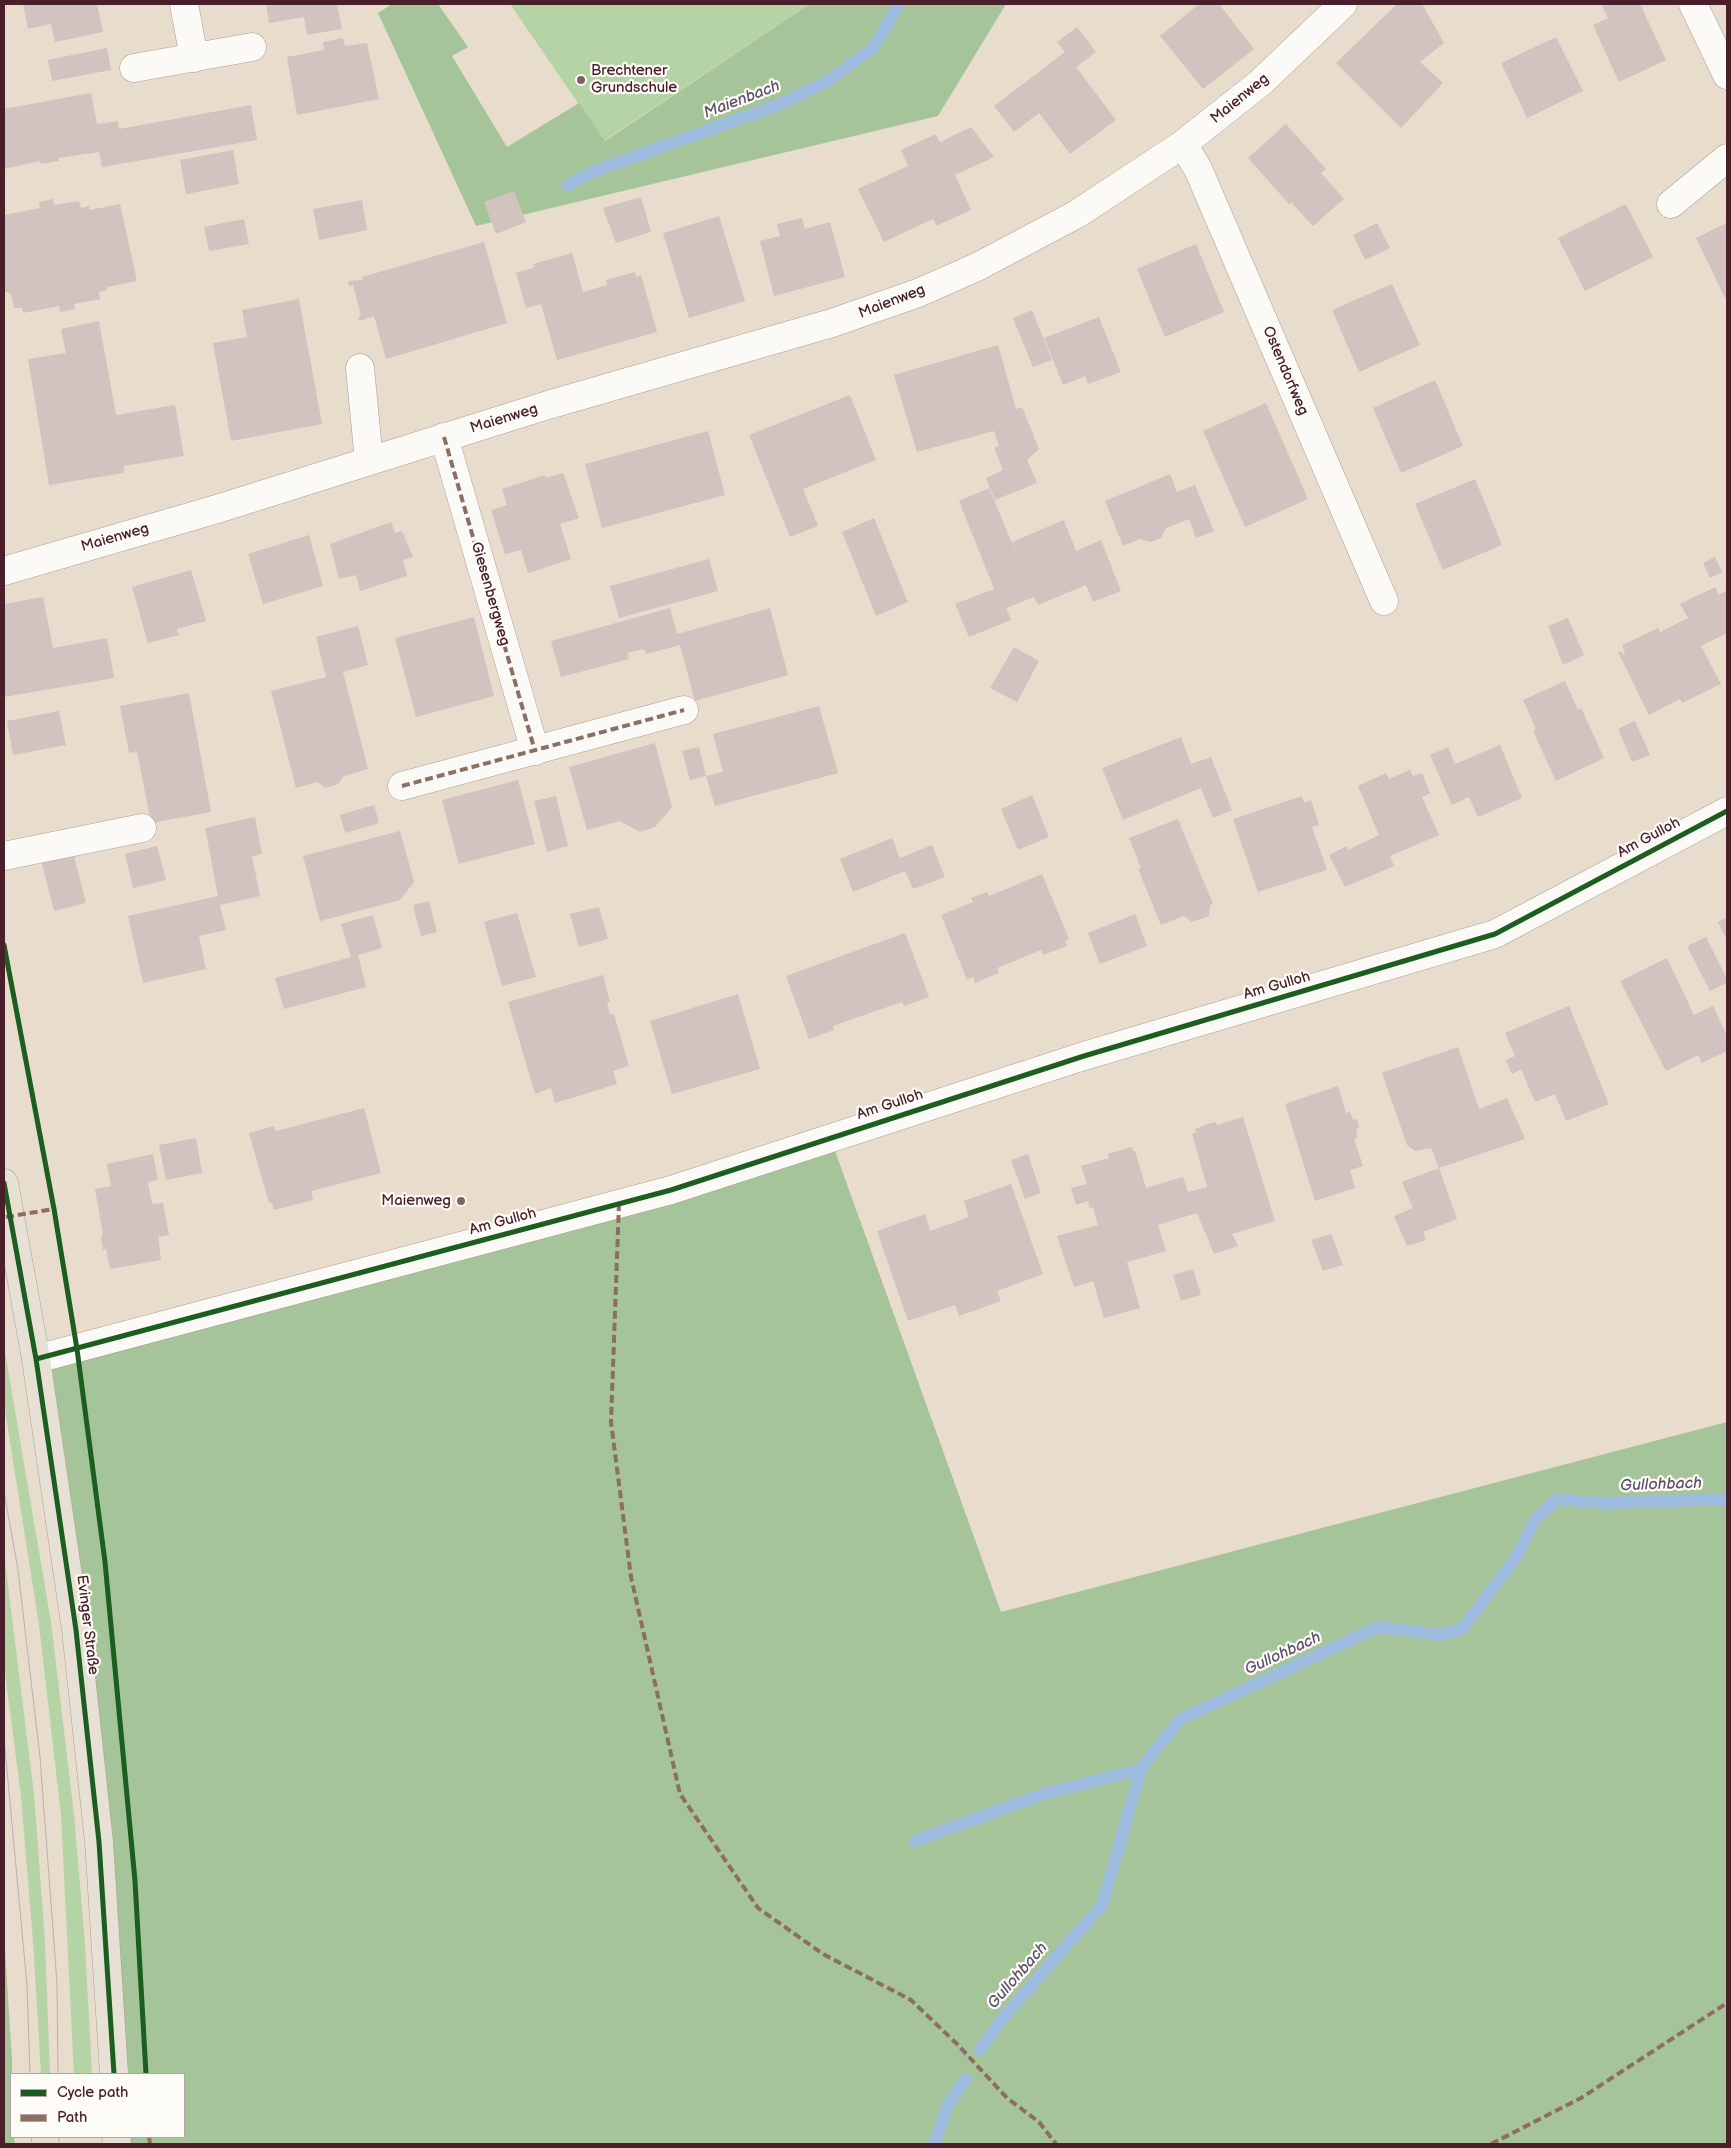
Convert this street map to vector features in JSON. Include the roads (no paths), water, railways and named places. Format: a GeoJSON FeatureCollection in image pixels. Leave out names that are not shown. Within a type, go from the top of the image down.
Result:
{"type":"FeatureCollection","features":[{"type":"Feature","properties":{"kind":"main road","name":"Evinger Straße"},"geometry":{"type":"LineString","coordinates":[[4,1183],[36,1359],[80,1669],[99,1842],[114,2073]]}},
{"type":"Feature","properties":{"kind":"street"},"geometry":{"type":"LineString","coordinates":[[184,4],[194,58]]}},
{"type":"Feature","properties":{"kind":"street","name":"Maienweg"},"geometry":{"type":"LineString","coordinates":[[4,571],[370,461],[548,405],[832,324],[918,293],[984,264],[1077,214],[1183,144],[1260,84],[1343,4]]}},
{"type":"Feature","properties":{"kind":"street"},"geometry":{"type":"LineString","coordinates":[[1693,4],[1727,76]]}},
{"type":"Feature","properties":{"kind":"street"},"geometry":{"type":"LineString","coordinates":[[134,68],[252,47]]}},
{"type":"Feature","properties":{"kind":"street","name":"Ostendorfweg"},"geometry":{"type":"LineString","coordinates":[[1183,144],[1198,169],[1384,601]]}},
{"type":"Feature","properties":{"kind":"street"},"geometry":{"type":"LineString","coordinates":[[1671,204],[1727,158]]}},
{"type":"Feature","properties":{"kind":"street"},"geometry":{"type":"LineString","coordinates":[[360,368],[370,461]]}},
{"type":"Feature","properties":{"kind":"street","name":"Giesenbergweg"},"geometry":{"type":"LineString","coordinates":[[444,437],[535,750]]}},
{"type":"Feature","properties":{"kind":"street"},"geometry":{"type":"LineString","coordinates":[[402,786],[684,710]]}},
{"type":"Feature","properties":{"kind":"street","name":"Am Gulloh"},"geometry":{"type":"LineString","coordinates":[[36,1359],[671,1190],[1084,1056],[1495,934],[1727,811]]}},
{"type":"Feature","properties":{"kind":"street"},"geometry":{"type":"LineString","coordinates":[[4,856],[142,828]]}},
{"type":"Feature","properties":{"kind":"waterway","name":"Maienbach"},"geometry":{"type":"LineString","coordinates":[[568,185],[594,171],[778,105],[826,82],[873,48],[899,4]]}},
{"type":"Feature","properties":{"kind":"waterway","name":"Gullohbach"},"geometry":{"type":"LineString","coordinates":[[980,2050],[1001,2020],[1102,1905],[1141,1769],[1179,1720],[1378,1627],[1440,1635],[1462,1629],[1517,1556],[1535,1519],[1557,1499],[1602,1503],[1727,1499]]}},
{"type":"Feature","properties":{"kind":"waterway"},"geometry":{"type":"LineString","coordinates":[[915,1841],[1043,1794],[1141,1769]]}},
{"type":"Feature","properties":{"kind":"waterway","name":"Gullohbach"},"geometry":{"type":"LineString","coordinates":[[934,2144],[948,2104],[966,2079]]}},
{"type":"Feature","properties":{"kind":"tram line"},"geometry":{"type":"LineString","coordinates":[[4,1491],[18,1570],[40,1757],[57,1983],[58,2073]]}},
{"type":"Feature","properties":{"kind":"tram line"},"geometry":{"type":"LineString","coordinates":[[4,1738],[27,1985],[30,2073]]}},
{"type":"Feature","properties":{"kind":"tram line"},"geometry":{"type":"LineString","coordinates":[[31,2138],[32,2144]]}},
{"type":"Feature","properties":{"kind":"tram line"},"geometry":{"type":"LineString","coordinates":[[59,2138],[59,2144]]}},
{"type":"Feature","properties":{"kind":"place","name":"Brechtener Grundschule"},"geometry":{"type":"Point","coordinates":[581,80]}},
{"type":"Feature","properties":{"kind":"place","name":"Maienweg"},"geometry":{"type":"Point","coordinates":[461,1201]}}]}
